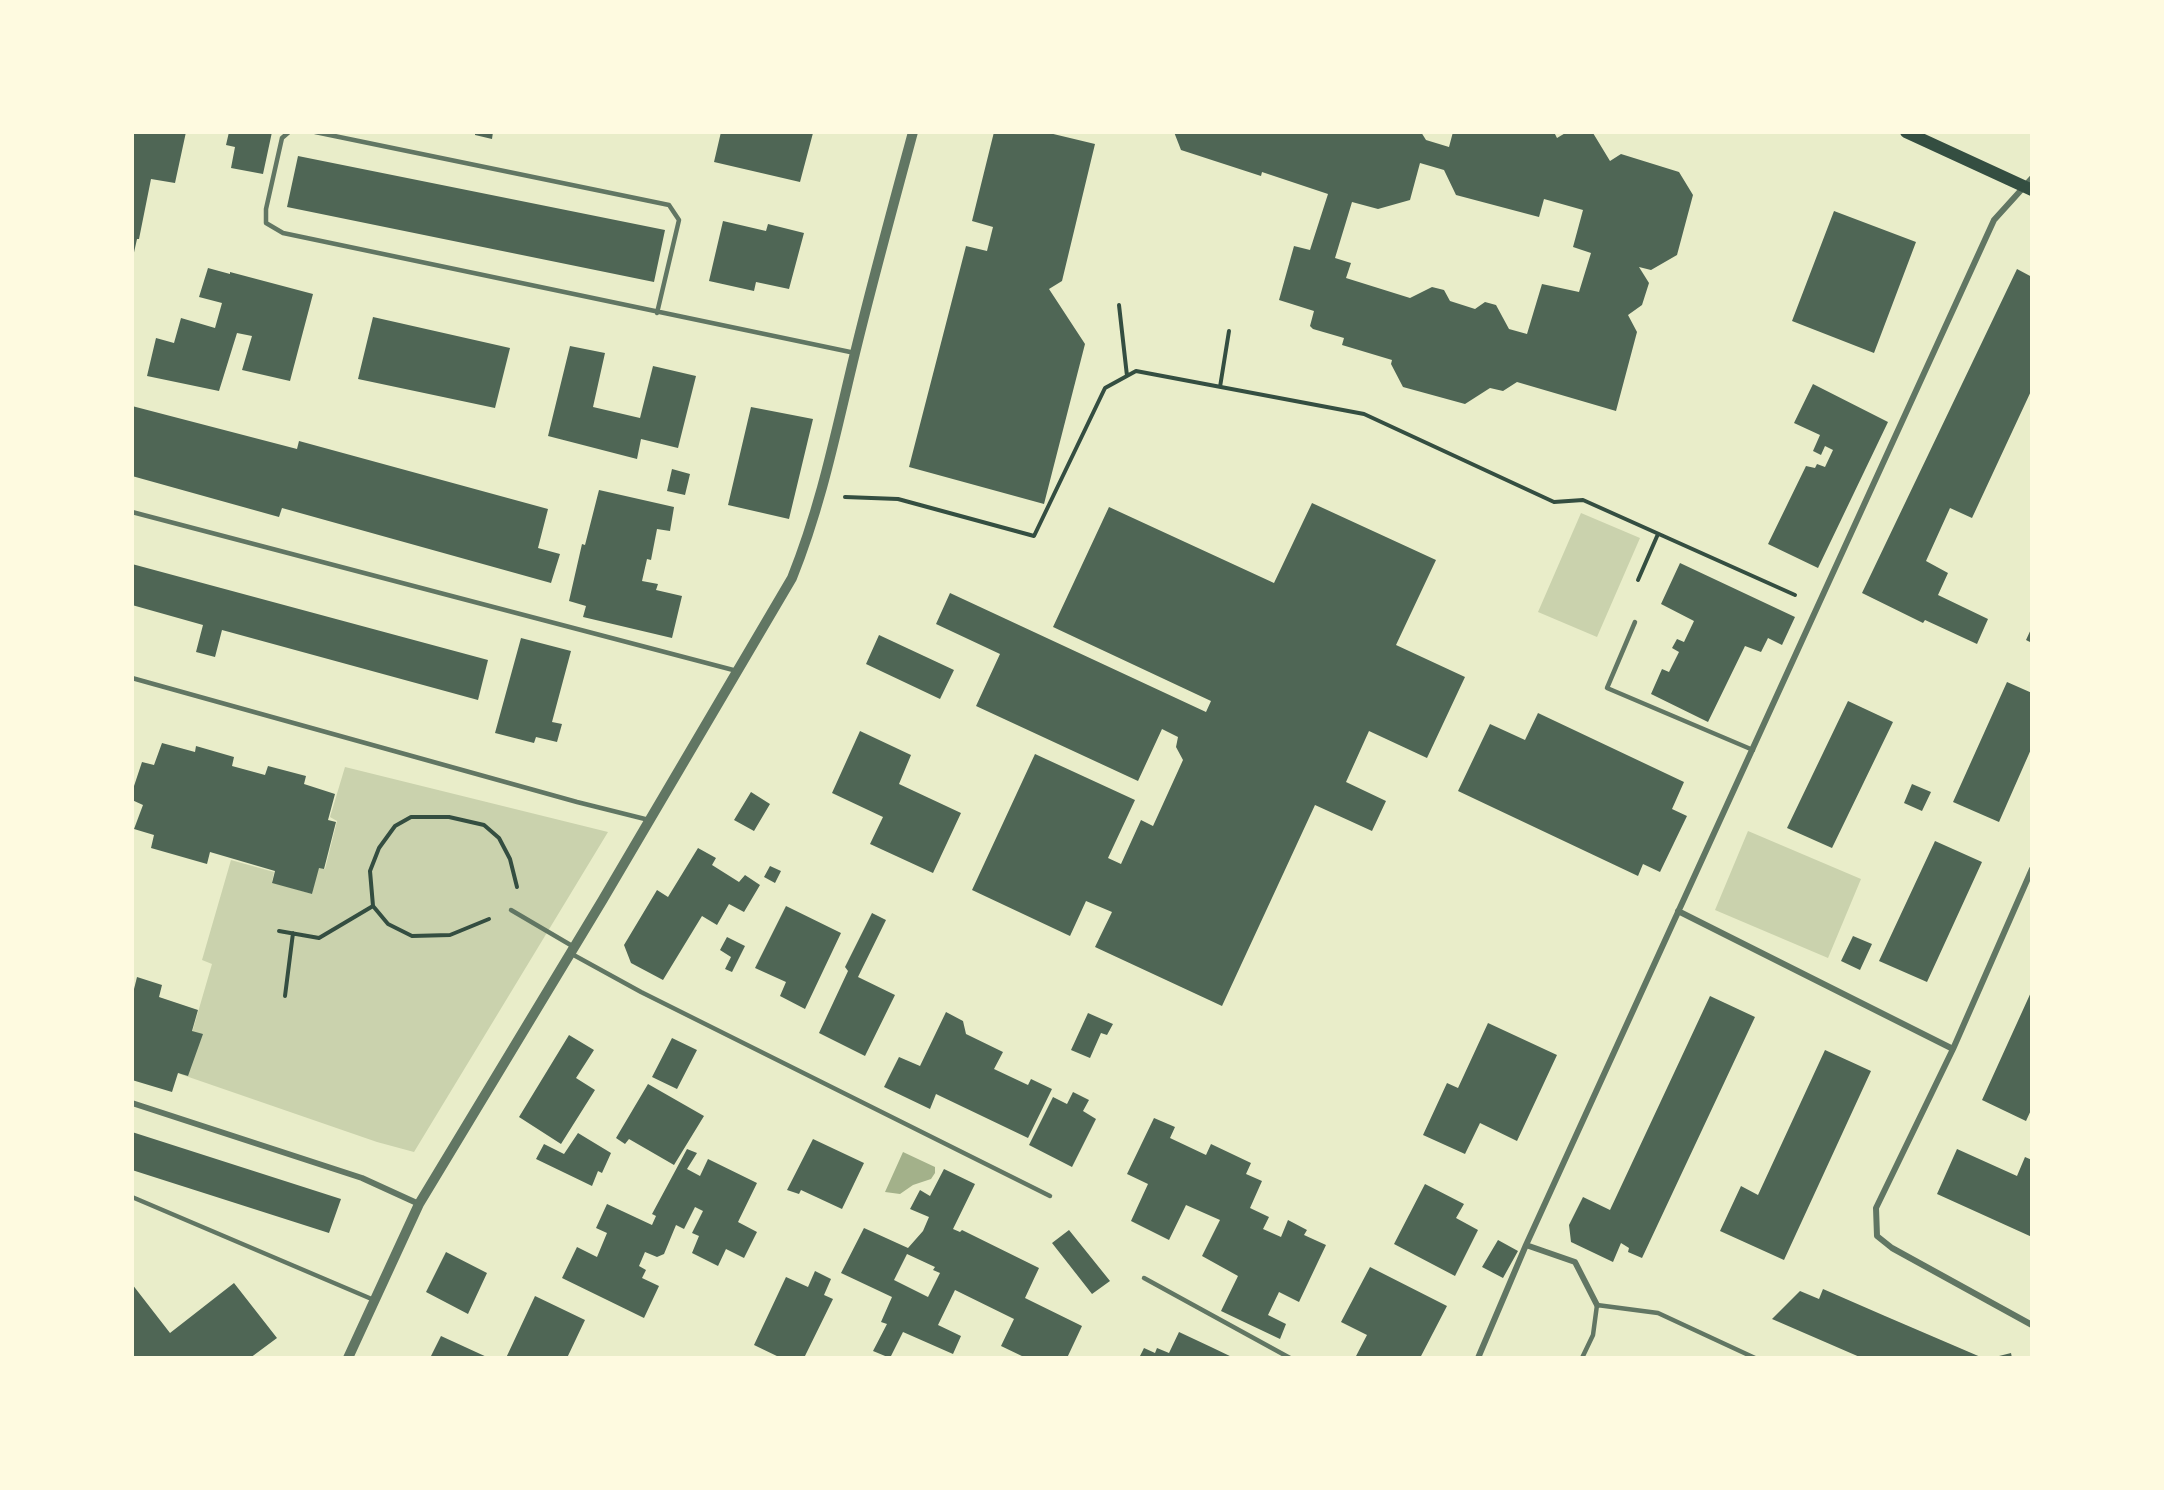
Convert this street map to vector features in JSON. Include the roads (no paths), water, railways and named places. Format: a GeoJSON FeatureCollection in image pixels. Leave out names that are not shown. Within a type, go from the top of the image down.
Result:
{"type":"FeatureCollection","features":[{"type":"Feature","properties":{"kind":"main road"},"geometry":{"type":"LineString","coordinates":[[1906,132],[2029,184]]}},
{"type":"Feature","properties":{"kind":"street"},"geometry":{"type":"LineString","coordinates":[[348,1358],[419,1204],[792,578],[821,496],[855,353],[913,132]]}},
{"type":"Feature","properties":{"kind":"street"},"geometry":{"type":"LineString","coordinates":[[1478,1358],[1526,1245],[1994,220],[2029,184]]}},
{"type":"Feature","properties":{"kind":"street"},"geometry":{"type":"LineString","coordinates":[[2032,868],[1953,1049],[1876,1208],[1877,1236],[1892,1248],[2032,1325]]}},
{"type":"Feature","properties":{"kind":"street"},"geometry":{"type":"LineString","coordinates":[[1678,911],[1953,1049]]}},
{"type":"Feature","properties":{"kind":"street"},"geometry":{"type":"LineString","coordinates":[[132,1103],[363,1178],[419,1204]]}},
{"type":"Feature","properties":{"kind":"street"},"geometry":{"type":"LineString","coordinates":[[1526,1245],[1575,1262],[1597,1305]]}},
{"type":"Feature","properties":{"kind":"lane"},"geometry":{"type":"LineString","coordinates":[[289,132],[282,138],[266,209],[266,223],[283,232],[657,313],[855,353]]}},
{"type":"Feature","properties":{"kind":"lane"},"geometry":{"type":"LineString","coordinates":[[315,132],[669,205],[679,220],[657,313]]}},
{"type":"Feature","properties":{"kind":"lane"},"geometry":{"type":"LineString","coordinates":[[132,512],[737,670]]}},
{"type":"Feature","properties":{"kind":"lane"},"geometry":{"type":"LineString","coordinates":[[1635,622],[1607,688],[1753,750]]}},
{"type":"Feature","properties":{"kind":"lane"},"geometry":{"type":"LineString","coordinates":[[132,678],[649,820]]}},
{"type":"Feature","properties":{"kind":"lane"},"geometry":{"type":"LineString","coordinates":[[511,910],[641,992],[1050,1196]]}},
{"type":"Feature","properties":{"kind":"lane"},"geometry":{"type":"LineString","coordinates":[[132,1197],[374,1300]]}},
{"type":"Feature","properties":{"kind":"lane"},"geometry":{"type":"LineString","coordinates":[[1144,1278],[1290,1358]]}},
{"type":"Feature","properties":{"kind":"lane"},"geometry":{"type":"LineString","coordinates":[[1582,1358],[1593,1335],[1597,1305],[1658,1313],[1755,1358]]}}]}
